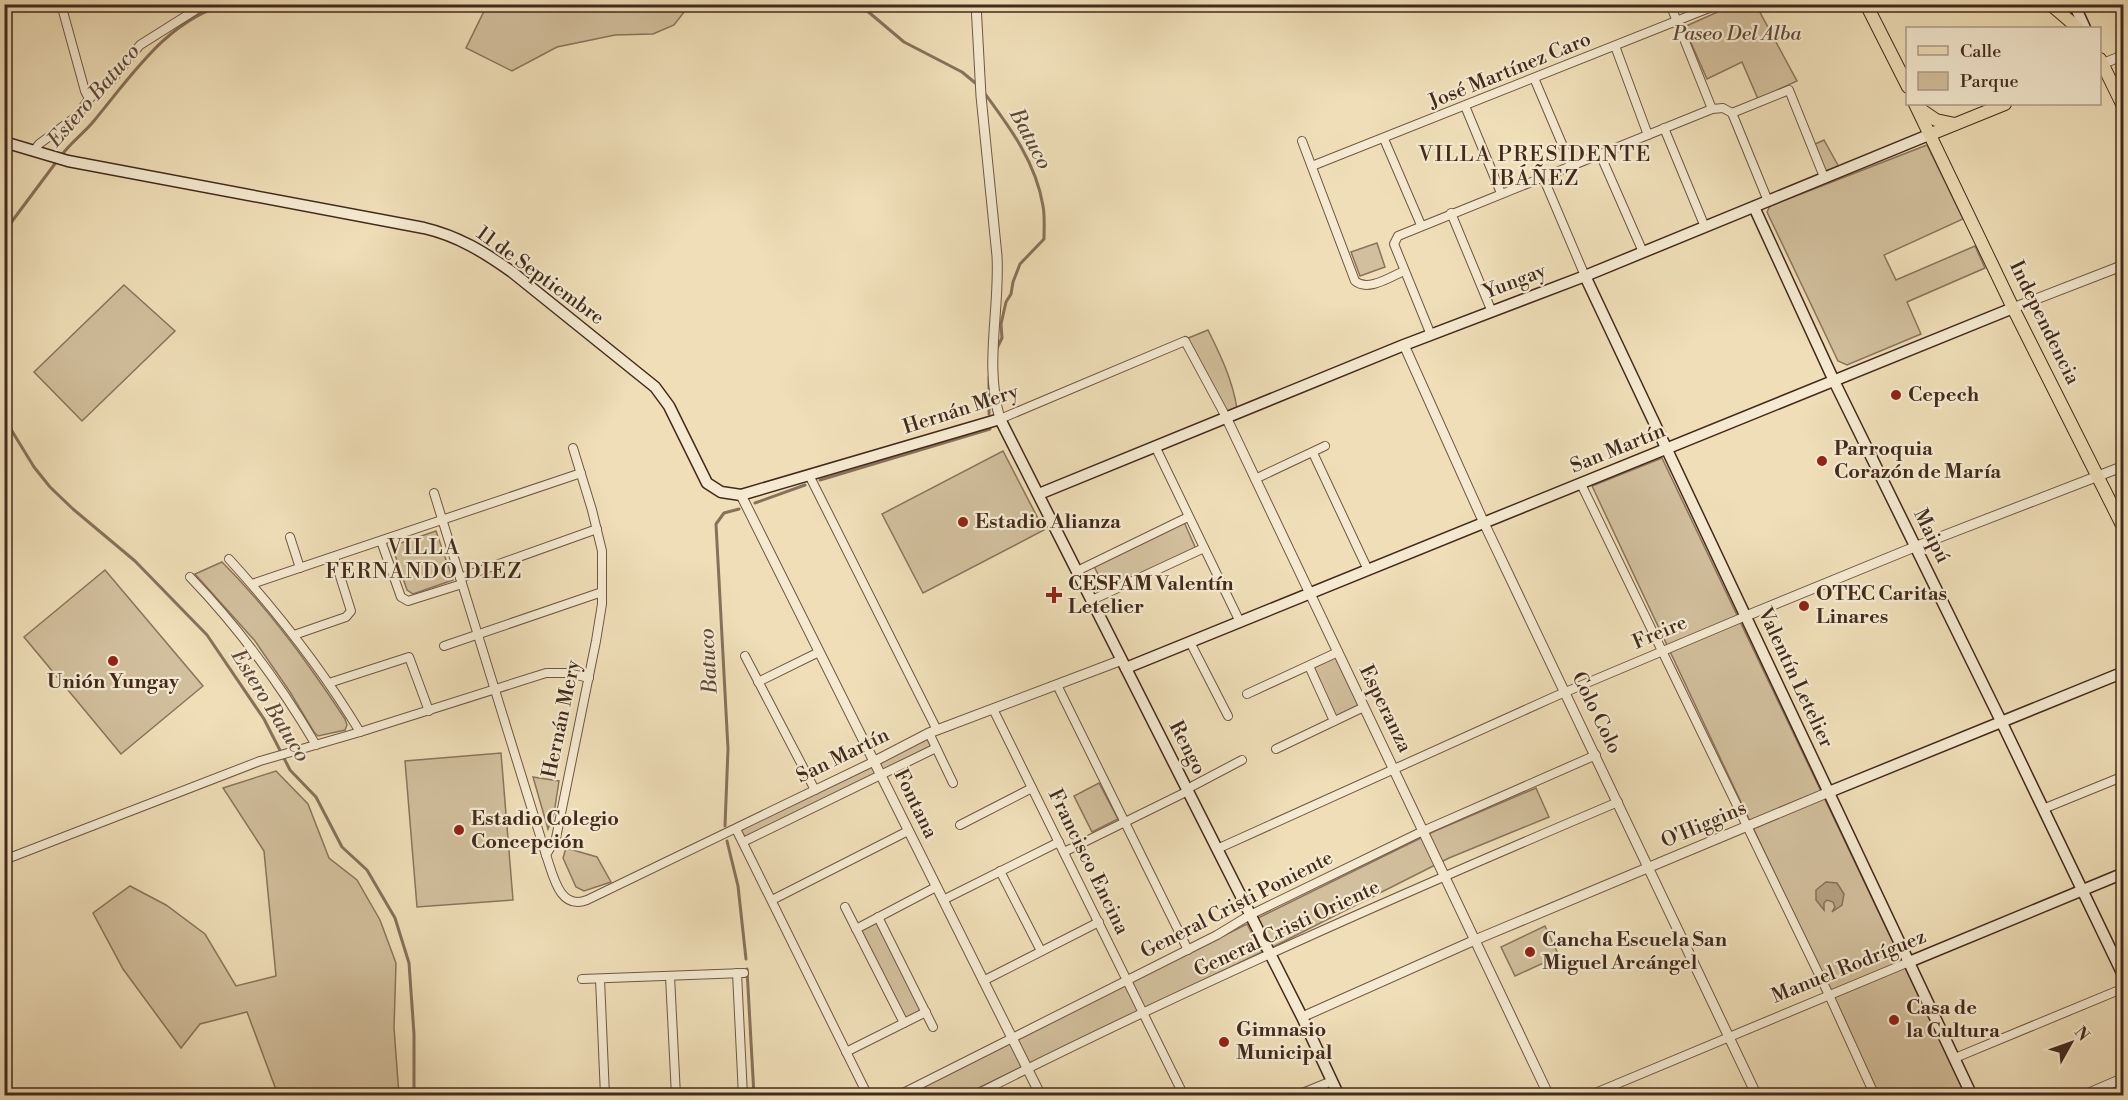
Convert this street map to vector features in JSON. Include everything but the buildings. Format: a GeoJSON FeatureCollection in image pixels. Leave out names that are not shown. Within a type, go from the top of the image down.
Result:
{"type":"FeatureCollection","features":[{"type":"Feature","properties":{"kind":"main road"},"geometry":{"type":"LineString","coordinates":[[1866,4],[1906,83]]}},
{"type":"Feature","properties":{"kind":"main road"},"geometry":{"type":"LineString","coordinates":[[2050,4],[2073,25]]}},
{"type":"Feature","properties":{"kind":"main road"},"geometry":{"type":"LineString","coordinates":[[2074,4],[2085,27]]}},
{"type":"Feature","properties":{"kind":"main road"},"geometry":{"type":"LineString","coordinates":[[2101,64],[2124,108]]}},
{"type":"Feature","properties":{"kind":"main road"},"geometry":{"type":"LineString","coordinates":[[1916,105],[1936,120],[1955,124]]}},
{"type":"Feature","properties":{"kind":"main road","name":"Independencia"},"geometry":{"type":"LineString","coordinates":[[1916,105],[2013,308],[2124,529]]}},
{"type":"Feature","properties":{"kind":"main road","name":"Yungay"},"geometry":{"type":"LineString","coordinates":[[1039,494],[1404,345],[1585,276],[2002,105]]}},
{"type":"Feature","properties":{"kind":"main road","name":"11 de Septiembre"},"geometry":{"type":"LineString","coordinates":[[4,142],[68,161],[424,228],[464,241],[489,255],[512,272],[655,387],[669,406],[707,483],[721,492],[741,495]]}},
{"type":"Feature","properties":{"kind":"main road","name":"Maipú"},"geometry":{"type":"LineString","coordinates":[[1754,207],[1834,381],[1917,546],[2124,977]]}},
{"type":"Feature","properties":{"kind":"main road","name":"Valentín Letelier"},"geometry":{"type":"LineString","coordinates":[[1585,276],[1972,1095]]}},
{"type":"Feature","properties":{"kind":"main road","name":"San Martín"},"geometry":{"type":"LineString","coordinates":[[1124,664],[1190,642],[1310,594],[2013,308]]}},
{"type":"Feature","properties":{"kind":"main road","name":"Hernán Mery"},"geometry":{"type":"LineString","coordinates":[[741,495],[1000,419]]}},
{"type":"Feature","properties":{"kind":"main road","name":"Rengo"},"geometry":{"type":"LineString","coordinates":[[1000,419],[1302,1017],[1339,1095]]}},
{"type":"Feature","properties":{"kind":"main road","name":"O'Higgins"},"geometry":{"type":"LineString","coordinates":[[1829,792],[2124,672]]}},
{"type":"Feature","properties":{"kind":"main road","name":"Manuel Rodríguez"},"geometry":{"type":"LineString","coordinates":[[1909,962],[2124,873]]}},
{"type":"Feature","properties":{"kind":"street"},"geometry":{"type":"LineString","coordinates":[[61,4],[89,99]]}},
{"type":"Feature","properties":{"kind":"street"},"geometry":{"type":"LineString","coordinates":[[36,152],[39,144],[77,116],[89,99],[112,80],[140,45],[205,4]]}},
{"type":"Feature","properties":{"kind":"street"},"geometry":{"type":"LineString","coordinates":[[976,4],[981,96],[997,256],[998,281],[992,370],[993,391],[1000,419]]}},
{"type":"Feature","properties":{"kind":"street"},"geometry":{"type":"LineString","coordinates":[[1670,4],[1712,109]]}},
{"type":"Feature","properties":{"kind":"street","name":"José Martínez Caro"},"geometry":{"type":"LineString","coordinates":[[1312,166],[1719,4]]}},
{"type":"Feature","properties":{"kind":"street"},"geometry":{"type":"LineString","coordinates":[[1615,46],[1648,135]]}},
{"type":"Feature","properties":{"kind":"street"},"geometry":{"type":"LineString","coordinates":[[2101,62],[2124,55]]}},
{"type":"Feature","properties":{"kind":"street"},"geometry":{"type":"LineString","coordinates":[[1534,78],[1570,165]]}},
{"type":"Feature","properties":{"kind":"street"},"geometry":{"type":"LineString","coordinates":[[1732,114],[1789,90],[1824,177]]}},
{"type":"Feature","properties":{"kind":"street"},"geometry":{"type":"LineString","coordinates":[[1465,106],[1501,194]]}},
{"type":"Feature","properties":{"kind":"street"},"geometry":{"type":"LineString","coordinates":[[1431,335],[1394,244],[1398,236],[1570,165],[1712,109],[1723,108],[1732,114],[1768,201]]}},
{"type":"Feature","properties":{"kind":"street"},"geometry":{"type":"LineString","coordinates":[[1664,128],[1705,227]]}},
{"type":"Feature","properties":{"kind":"street"},"geometry":{"type":"LineString","coordinates":[[1384,139],[1421,225]]}},
{"type":"Feature","properties":{"kind":"street"},"geometry":{"type":"LineString","coordinates":[[1302,141],[1355,281],[1360,286],[1367,286],[1404,271]]}},
{"type":"Feature","properties":{"kind":"street"},"geometry":{"type":"LineString","coordinates":[[1600,154],[1643,252]]}},
{"type":"Feature","properties":{"kind":"street"},"geometry":{"type":"LineString","coordinates":[[1543,177],[1585,276]]}},
{"type":"Feature","properties":{"kind":"street"},"geometry":{"type":"LineString","coordinates":[[1451,213],[1492,312]]}},
{"type":"Feature","properties":{"kind":"street"},"geometry":{"type":"LineString","coordinates":[[2120,266],[2124,280]]}},
{"type":"Feature","properties":{"kind":"street","name":"San Martín"},"geometry":{"type":"LineString","coordinates":[[2013,308],[2120,266]]}},
{"type":"Feature","properties":{"kind":"street","name":"Esperanza"},"geometry":{"type":"LineString","coordinates":[[1185,340],[1226,417],[1549,1095]]}},
{"type":"Feature","properties":{"kind":"street","name":"Hernán Mery"},"geometry":{"type":"LineString","coordinates":[[1000,419],[1185,340]]}},
{"type":"Feature","properties":{"kind":"street","name":"Colo Colo"},"geometry":{"type":"LineString","coordinates":[[1404,345],[1484,523],[1757,1095]]}},
{"type":"Feature","properties":{"kind":"street"},"geometry":{"type":"LineString","coordinates":[[1155,446],[1240,622]]}},
{"type":"Feature","properties":{"kind":"street"},"geometry":{"type":"LineString","coordinates":[[1255,478],[1325,446]]}},
{"type":"Feature","properties":{"kind":"street","name":"Hernán Mery"},"geometry":{"type":"LineString","coordinates":[[546,855],[556,838],[596,641],[602,592],[602,551],[573,448]]}},
{"type":"Feature","properties":{"kind":"street"},"geometry":{"type":"LineString","coordinates":[[1313,453],[1368,570]]}},
{"type":"Feature","properties":{"kind":"street","name":"Freire"},"geometry":{"type":"LineString","coordinates":[[1217,849],[1566,692],[1917,546],[2124,466]]}},
{"type":"Feature","properties":{"kind":"street"},"geometry":{"type":"LineString","coordinates":[[252,584],[581,472]]}},
{"type":"Feature","properties":{"kind":"street"},"geometry":{"type":"LineString","coordinates":[[809,475],[933,732],[936,748],[952,783]]}},
{"type":"Feature","properties":{"kind":"street"},"geometry":{"type":"LineString","coordinates":[[1581,484],[1829,995],[1875,1095]]}},
{"type":"Feature","properties":{"kind":"street"},"geometry":{"type":"LineString","coordinates":[[434,493],[546,855]]}},
{"type":"Feature","properties":{"kind":"street","name":"Fontana"},"geometry":{"type":"LineString","coordinates":[[741,495],[1041,1095]]}},
{"type":"Feature","properties":{"kind":"street"},"geometry":{"type":"LineString","coordinates":[[1077,571],[1188,517]]}},
{"type":"Feature","properties":{"kind":"street"},"geometry":{"type":"LineString","coordinates":[[381,541],[401,597],[408,601],[597,530]]}},
{"type":"Feature","properties":{"kind":"street"},"geometry":{"type":"LineString","coordinates":[[290,537],[300,568]]}},
{"type":"Feature","properties":{"kind":"street"},"geometry":{"type":"LineString","coordinates":[[1092,600],[1203,548]]}},
{"type":"Feature","properties":{"kind":"street"},"geometry":{"type":"LineString","coordinates":[[294,635],[346,618],[351,611],[333,557]]}},
{"type":"Feature","properties":{"kind":"street"},"geometry":{"type":"LineString","coordinates":[[229,559],[294,635],[329,683],[360,732]]}},
{"type":"Feature","properties":{"kind":"street"},"geometry":{"type":"LineString","coordinates":[[190,577],[221,610],[260,658],[316,745]]}},
{"type":"Feature","properties":{"kind":"street"},"geometry":{"type":"LineString","coordinates":[[444,646],[602,592]]}},
{"type":"Feature","properties":{"kind":"street"},"geometry":{"type":"LineString","coordinates":[[1190,642],[1228,716]]}},
{"type":"Feature","properties":{"kind":"street"},"geometry":{"type":"LineString","coordinates":[[758,682],[819,652]]}},
{"type":"Feature","properties":{"kind":"street"},"geometry":{"type":"LineString","coordinates":[[1247,694],[1338,652]]}},
{"type":"Feature","properties":{"kind":"street"},"geometry":{"type":"LineString","coordinates":[[745,656],[815,790]]}},
{"type":"Feature","properties":{"kind":"street"},"geometry":{"type":"LineString","coordinates":[[329,683],[410,657],[429,711]]}},
{"type":"Feature","properties":{"kind":"street","name":"San Martín"},"geometry":{"type":"LineString","coordinates":[[546,855],[560,894],[573,902],[588,900],[933,732],[1057,685],[1124,664]]}},
{"type":"Feature","properties":{"kind":"street"},"geometry":{"type":"LineString","coordinates":[[1309,666],[1334,721]]}},
{"type":"Feature","properties":{"kind":"street"},"geometry":{"type":"LineString","coordinates":[[4,860],[260,761],[277,758],[554,672],[589,678]]}},
{"type":"Feature","properties":{"kind":"street"},"geometry":{"type":"LineString","coordinates":[[1057,685],[1188,950]]}},
{"type":"Feature","properties":{"kind":"street"},"geometry":{"type":"LineString","coordinates":[[1276,749],[1364,707]]}},
{"type":"Feature","properties":{"kind":"street","name":"Francisco Encina"},"geometry":{"type":"LineString","coordinates":[[993,709],[1184,1095]]}},
{"type":"Feature","properties":{"kind":"street","name":"San Martín"},"geometry":{"type":"LineString","coordinates":[[743,842],[936,748]]}},
{"type":"Feature","properties":{"kind":"street","name":"General Cristi Poniente"},"geometry":{"type":"LineString","coordinates":[[897,1095],[1188,950],[1250,915],[1423,831],[1596,755]]}},
{"type":"Feature","properties":{"kind":"street"},"geometry":{"type":"LineString","coordinates":[[1064,852],[1242,760]]}},
{"type":"Feature","properties":{"kind":"street"},"geometry":{"type":"LineString","coordinates":[[2043,809],[2124,776]]}},
{"type":"Feature","properties":{"kind":"street"},"geometry":{"type":"LineString","coordinates":[[960,825],[1032,788]]}},
{"type":"Feature","properties":{"kind":"street","name":"O'Higgins"},"geometry":{"type":"LineString","coordinates":[[1302,1017],[1475,940],[1829,792]]}},
{"type":"Feature","properties":{"kind":"street","name":"General Cristi Oriente"},"geometry":{"type":"LineString","coordinates":[[973,1095],[1270,954],[1444,876],[1618,802]]}},
{"type":"Feature","properties":{"kind":"street"},"geometry":{"type":"LineString","coordinates":[[736,829],[868,1095]]}},
{"type":"Feature","properties":{"kind":"street"},"geometry":{"type":"LineString","coordinates":[[772,900],[908,831]]}},
{"type":"Feature","properties":{"kind":"street"},"geometry":{"type":"LineString","coordinates":[[943,900],[1059,842]]}},
{"type":"Feature","properties":{"kind":"street"},"geometry":{"type":"LineString","coordinates":[[1000,871],[1041,951]]}},
{"type":"Feature","properties":{"kind":"street"},"geometry":{"type":"LineString","coordinates":[[856,928],[936,887]]}},
{"type":"Feature","properties":{"kind":"street"},"geometry":{"type":"LineString","coordinates":[[845,907],[904,1023]]}},
{"type":"Feature","properties":{"kind":"street"},"geometry":{"type":"LineString","coordinates":[[878,917],[933,1026]]}},
{"type":"Feature","properties":{"kind":"street"},"geometry":{"type":"LineString","coordinates":[[983,981],[1099,922]]}},
{"type":"Feature","properties":{"kind":"street","name":"Manuel Rodríguez"},"geometry":{"type":"LineString","coordinates":[[1588,1095],[1909,962]]}},
{"type":"Feature","properties":{"kind":"street"},"geometry":{"type":"LineString","coordinates":[[582,979],[740,973],[743,1095]]}},
{"type":"Feature","properties":{"kind":"street"},"geometry":{"type":"LineString","coordinates":[[670,976],[676,1095]]}},
{"type":"Feature","properties":{"kind":"street"},"geometry":{"type":"LineString","coordinates":[[600,979],[605,1095]]}},
{"type":"Feature","properties":{"kind":"street"},"geometry":{"type":"LineString","coordinates":[[1955,1058],[2124,988]]}},
{"type":"Feature","properties":{"kind":"street"},"geometry":{"type":"LineString","coordinates":[[846,1052],[926,1012]]}},
{"type":"Feature","properties":{"kind":"street"},"geometry":{"type":"LineString","coordinates":[[2082,1095],[2124,1078]]}},
{"type":"Feature","properties":{"kind":"street"},"geometry":{"type":"LineString","coordinates":[[1295,1095],[1332,1081]]}},
{"type":"Feature","properties":{"kind":"green space"},"geometry":{"type":"Polygon","coordinates":[[[487,4],[694,5],[688,7],[674,25],[653,34],[615,35],[557,47],[512,71],[466,48],[487,4]]]}},
{"type":"Feature","properties":{"kind":"green space","name":"Paseo Del Alba"},"geometry":{"type":"Polygon","coordinates":[[[1733,5],[1756,5],[1797,81],[1758,99],[1742,62],[1707,79],[1684,27],[1733,5]]]}},
{"type":"Feature","properties":{"kind":"green space"},"geometry":{"type":"Polygon","coordinates":[[[1824,140],[1839,167],[1825,172],[1813,145],[1824,140]]]}},
{"type":"Feature","properties":{"kind":"green space"},"geometry":{"type":"Polygon","coordinates":[[[1927,145],[1963,219],[1884,255],[1896,280],[1975,246],[1985,268],[1907,302],[1921,334],[1847,365],[1838,361],[1767,212],[1770,206],[1927,145]]]}},
{"type":"Feature","properties":{"kind":"green space"},"geometry":{"type":"Polygon","coordinates":[[[1377,243],[1385,267],[1360,276],[1351,252],[1377,243]]]}},
{"type":"Feature","properties":{"kind":"green space"},"geometry":{"type":"Polygon","coordinates":[[[124,285],[175,331],[82,421],[34,372],[124,285]]]}},
{"type":"Feature","properties":{"kind":"green space"},"geometry":{"type":"Polygon","coordinates":[[[1208,330],[1226,368],[1235,399],[1237,409],[1226,414],[1186,339],[1208,330]]]}},
{"type":"Feature","properties":{"kind":"green space","name":"Estadio Alianza"},"geometry":{"type":"Polygon","coordinates":[[[1003,451],[1044,530],[923,593],[882,514],[1003,451]]]}},
{"type":"Feature","properties":{"kind":"green space"},"geometry":{"type":"Polygon","coordinates":[[[1662,458],[1966,1095],[1879,1095],[1592,486],[1662,458]]]}},
{"type":"Feature","properties":{"kind":"green space"},"geometry":{"type":"Polygon","coordinates":[[[1184,522],[1196,549],[1106,591],[1094,566],[1184,522]]]}},
{"type":"Feature","properties":{"kind":"green space"},"geometry":{"type":"Polygon","coordinates":[[[436,531],[453,580],[413,594],[407,590],[392,546],[436,531]]]}},
{"type":"Feature","properties":{"kind":"green space"},"geometry":{"type":"Polygon","coordinates":[[[222,562],[272,618],[302,657],[345,719],[347,725],[345,730],[318,736],[314,732],[255,641],[195,574],[222,562]]]}},
{"type":"Feature","properties":{"kind":"green space","name":"Unión Yungay"},"geometry":{"type":"Polygon","coordinates":[[[105,570],[203,686],[121,754],[24,637],[105,570]]]}},
{"type":"Feature","properties":{"kind":"green space"},"geometry":{"type":"Polygon","coordinates":[[[1337,655],[1362,706],[1334,718],[1311,667],[1337,655]]]}},
{"type":"Feature","properties":{"kind":"green space"},"geometry":{"type":"Polygon","coordinates":[[[927,737],[931,747],[745,838],[741,830],[927,737]]]}},
{"type":"Feature","properties":{"kind":"green space","name":"Estadio Colegio Concepción"},"geometry":{"type":"Polygon","coordinates":[[[501,753],[513,900],[417,907],[405,761],[501,753]]]}},
{"type":"Feature","properties":{"kind":"green space"},"geometry":{"type":"Polygon","coordinates":[[[276,771],[308,804],[329,858],[357,880],[380,920],[396,963],[394,1028],[399,1095],[278,1095],[247,1012],[200,1024],[181,1048],[123,969],[93,913],[130,886],[166,905],[205,934],[236,986],[276,976],[264,851],[223,788],[276,771]]]}},
{"type":"Feature","properties":{"kind":"green space"},"geometry":{"type":"Polygon","coordinates":[[[533,777],[559,781],[554,813],[548,829],[533,777]]]}},
{"type":"Feature","properties":{"kind":"green space"},"geometry":{"type":"Polygon","coordinates":[[[1099,783],[1118,819],[1092,832],[1074,796],[1099,783]]]}},
{"type":"Feature","properties":{"kind":"green space"},"geometry":{"type":"Polygon","coordinates":[[[1536,788],[1549,817],[1449,858],[1271,948],[1258,918],[1435,831],[1536,788]]]}},
{"type":"Feature","properties":{"kind":"green space"},"geometry":{"type":"Polygon","coordinates":[[[566,848],[597,857],[611,882],[584,891],[576,887],[563,858],[566,848]]]}},
{"type":"Feature","properties":{"kind":"green space"},"geometry":{"type":"Polygon","coordinates":[[[877,922],[923,1011],[905,1020],[860,930],[877,922]]]}},
{"type":"Feature","properties":{"kind":"green space"},"geometry":{"type":"Polygon","coordinates":[[[1247,924],[1262,952],[964,1095],[905,1096],[1247,924]]]}},
{"type":"Feature","properties":{"kind":"green space","name":"Cancha Escuela San Miguel Arcángel"},"geometry":{"type":"Polygon","coordinates":[[[1545,926],[1559,956],[1515,976],[1501,947],[1545,926]]]}},
{"type":"Feature","properties":{"kind":"shaded area"},"geometry":{"type":"Polygon","coordinates":[[[1826,882],[1837,883],[1844,894],[1842,905],[1832,912],[1835,907],[1833,902],[1827,900],[1824,903],[1824,910],[1816,900],[1816,890],[1826,882]]]}},
{"type":"Feature","properties":{"kind":"waterway","name":"Estero Batuco"},"geometry":{"type":"LineString","coordinates":[[61,156],[93,122],[136,69],[169,36],[206,11],[228,4]]}},
{"type":"Feature","properties":{"kind":"waterway","name":"Batuco"},"geometry":{"type":"LineString","coordinates":[[859,4],[904,42],[962,72],[979,86]]}},
{"type":"Feature","properties":{"kind":"waterway","name":"Batuco"},"geometry":{"type":"LineString","coordinates":[[983,91],[1012,131],[1028,160],[1039,190],[1044,214],[1044,239],[1020,264],[1011,294],[1006,302],[1001,324],[1002,338],[997,348]]}},
{"type":"Feature","properties":{"kind":"waterway","name":"Estero Batuco"},"geometry":{"type":"LineString","coordinates":[[4,232],[57,161]]}},
{"type":"Feature","properties":{"kind":"waterway","name":"Batuco"},"geometry":{"type":"LineString","coordinates":[[989,377],[989,414]]}},
{"type":"Feature","properties":{"kind":"waterway","name":"Estero Batuco"},"geometry":{"type":"LineString","coordinates":[[4,418],[34,467],[50,487],[135,561],[207,635],[264,719],[290,770],[316,797],[342,847],[367,870],[395,918],[409,963],[414,1034],[414,1096]]}},
{"type":"Feature","properties":{"kind":"waterway","name":"Batuco"},"geometry":{"type":"LineString","coordinates":[[820,480],[990,429]]}},
{"type":"Feature","properties":{"kind":"waterway","name":"Batuco"},"geometry":{"type":"LineString","coordinates":[[755,503],[805,485]]}},
{"type":"Feature","properties":{"kind":"waterway","name":"Batuco"},"geometry":{"type":"LineString","coordinates":[[725,826],[728,749],[716,524],[724,513],[739,509]]}},
{"type":"Feature","properties":{"kind":"waterway","name":"Batuco"},"geometry":{"type":"LineString","coordinates":[[727,841],[738,886],[746,959]]}},
{"type":"Feature","properties":{"kind":"waterway","name":"Batuco"},"geometry":{"type":"LineString","coordinates":[[747,969],[754,1096]]}},
{"type":"Feature","properties":{"kind":"place","name":"Cepech"},"geometry":{"type":"Point","coordinates":[1896,395]}},
{"type":"Feature","properties":{"kind":"place","name":"Parroquia Corazón de María"},"geometry":{"type":"Point","coordinates":[1822,461]}},
{"type":"Feature","properties":{"kind":"place","name":"Estadio Alianza"},"geometry":{"type":"Point","coordinates":[963,522]}},
{"type":"Feature","properties":{"kind":"place","name":"CESFAM Valentín Letelier"},"geometry":{"type":"Point","coordinates":[1054,595]}},
{"type":"Feature","properties":{"kind":"place","name":"OTEC Caritas Linares"},"geometry":{"type":"Point","coordinates":[1804,606]}},
{"type":"Feature","properties":{"kind":"place","name":"Unión Yungay"},"geometry":{"type":"Point","coordinates":[113,661]}},
{"type":"Feature","properties":{"kind":"place","name":"Estadio Colegio Concepción"},"geometry":{"type":"Point","coordinates":[459,830]}},
{"type":"Feature","properties":{"kind":"place","name":"Cancha Escuela San Miguel Arcángel"},"geometry":{"type":"Point","coordinates":[1530,952]}},
{"type":"Feature","properties":{"kind":"place","name":"Casa de la Cultura"},"geometry":{"type":"Point","coordinates":[1894,1020]}},
{"type":"Feature","properties":{"kind":"place","name":"Gimnasio Municipal"},"geometry":{"type":"Point","coordinates":[1224,1042]}},
{"type":"Feature","properties":{"kind":"district","name":"VILLA PRESIDENTE IBÁÑEZ"},"geometry":{"type":"Point","coordinates":[1535,167]}},
{"type":"Feature","properties":{"kind":"district","name":"VILLA FERNANDO DIEZ"},"geometry":{"type":"Point","coordinates":[424,560]}}]}
